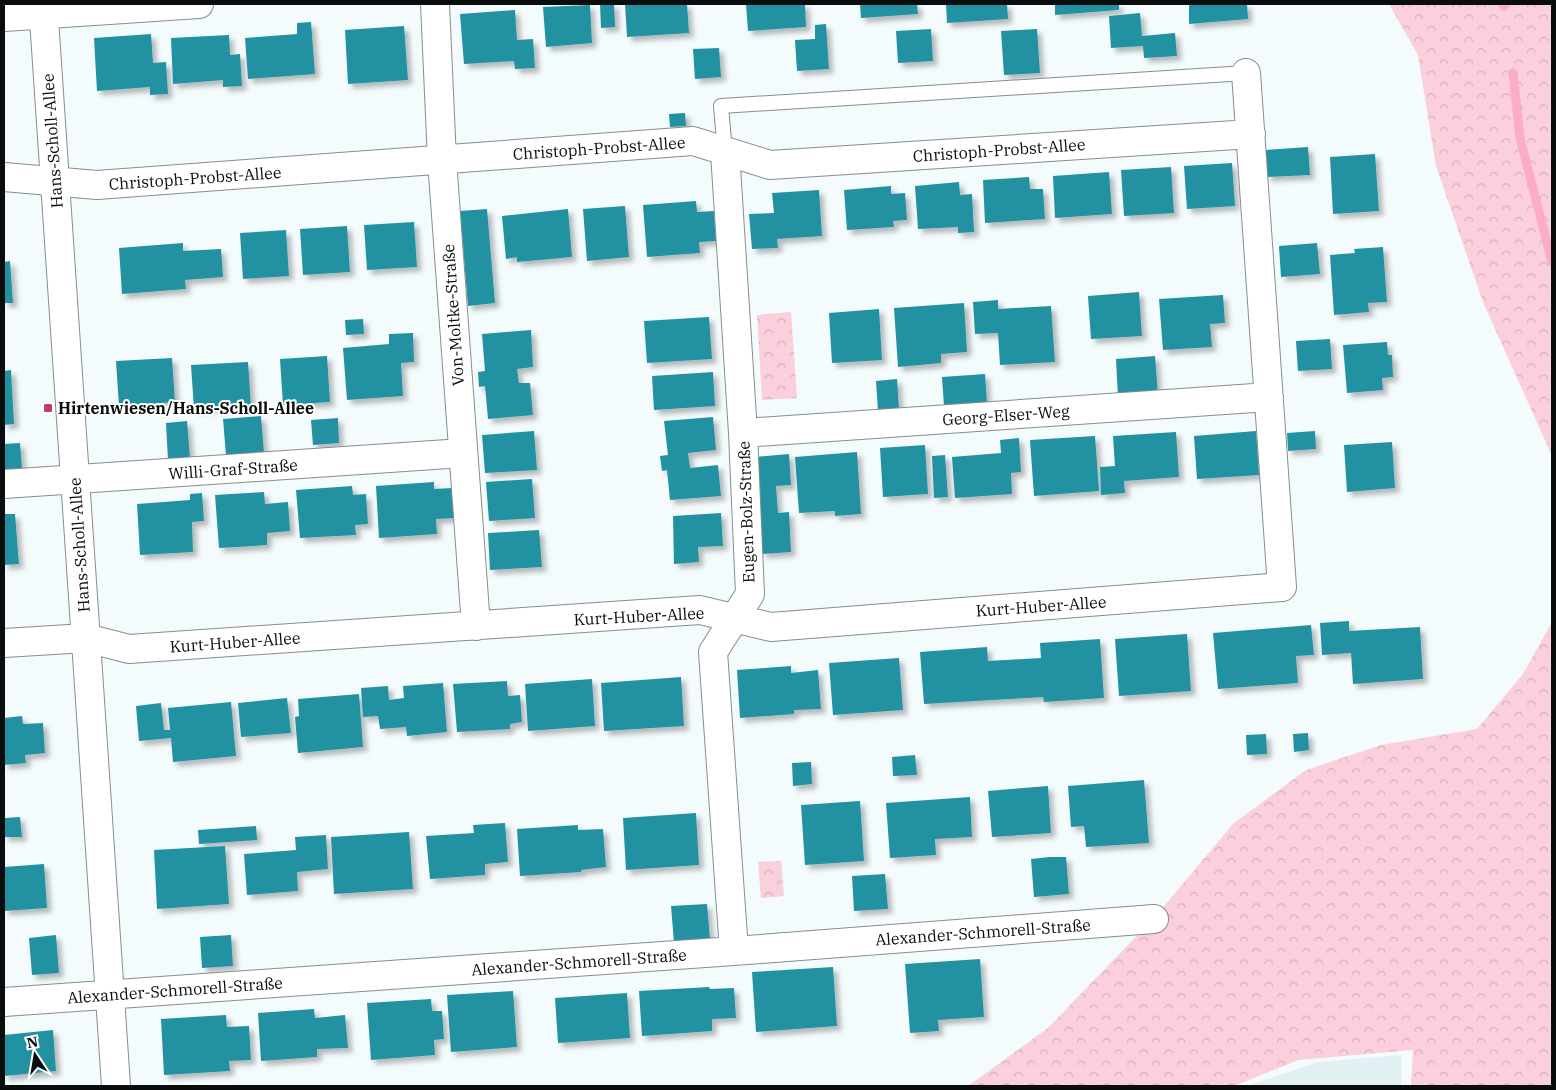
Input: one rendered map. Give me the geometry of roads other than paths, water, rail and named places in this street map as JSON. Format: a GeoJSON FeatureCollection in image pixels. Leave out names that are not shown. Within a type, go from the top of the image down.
{"type":"FeatureCollection","features":[{"type":"Feature","properties":{"kind":"street"},"geometry":{"type":"LineString","coordinates":[[4,17],[43,9],[199,4]]}},
{"type":"Feature","properties":{"kind":"street","name":"Von-Moltke-Straße"},"geometry":{"type":"LineString","coordinates":[[435,4],[442,160],[476,626]]}},
{"type":"Feature","properties":{"kind":"street","name":"Hans-Scholl-Allee"},"geometry":{"type":"LineString","coordinates":[[43,9],[116,1086]]}},
{"type":"Feature","properties":{"kind":"street"},"geometry":{"type":"LineString","coordinates":[[1246,73],[1270,397]]}},
{"type":"Feature","properties":{"kind":"street","name":"Christoph-Probst-Allee"},"geometry":{"type":"LineString","coordinates":[[4,177],[97,185],[693,141],[770,165],[1251,134]]}},
{"type":"Feature","properties":{"kind":"street","name":"Eugen-Bolz-Straße"},"geometry":{"type":"LineString","coordinates":[[725,152],[743,432],[750,594],[713,652],[734,951]]}},
{"type":"Feature","properties":{"kind":"street","name":"Georg-Elser-Weg"},"geometry":{"type":"LineString","coordinates":[[743,432],[1270,397]]}},
{"type":"Feature","properties":{"kind":"street","name":"Kurt-Huber-Allee"},"geometry":{"type":"LineString","coordinates":[[4,643],[86,638],[129,649],[700,610],[771,626],[1282,587],[1270,397]]}},
{"type":"Feature","properties":{"kind":"street","name":"Willi-Graf-Straße"},"geometry":{"type":"LineString","coordinates":[[4,484],[463,453]]}},
{"type":"Feature","properties":{"kind":"street","name":"Alexander-Schmorell-Straße"},"geometry":{"type":"LineString","coordinates":[[4,1002],[734,951],[1154,919]]}},
{"type":"Feature","properties":{"kind":"lane"},"geometry":{"type":"LineString","coordinates":[[725,152],[721,106],[1246,73]]}},
{"type":"Feature","properties":{"kind":"waterway"},"geometry":{"type":"LineString","coordinates":[[1513,73],[1520,138],[1552,262]]}},
{"type":"Feature","properties":{"kind":"place","name":"Hirtenwiesen/Hans-Scholl-Allee"},"geometry":{"type":"Point","coordinates":[48,408]}}]}
